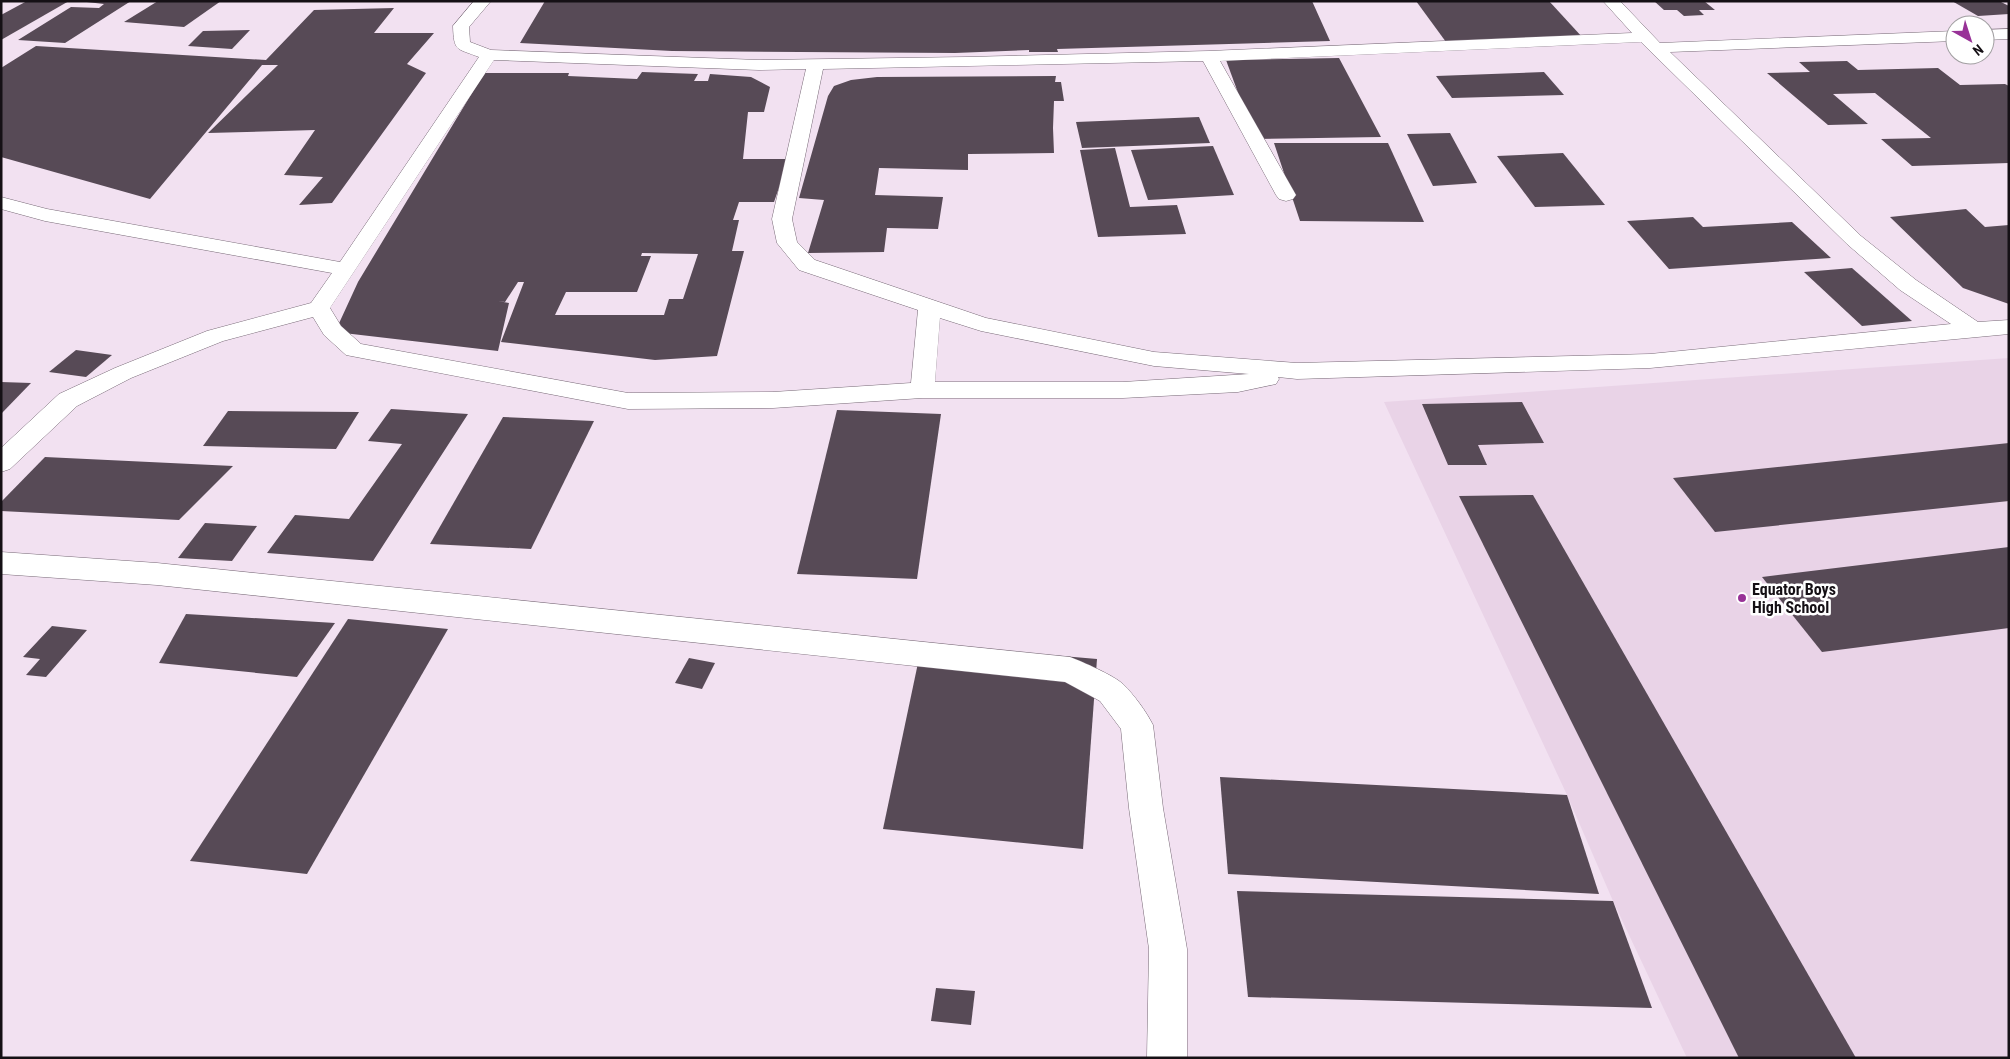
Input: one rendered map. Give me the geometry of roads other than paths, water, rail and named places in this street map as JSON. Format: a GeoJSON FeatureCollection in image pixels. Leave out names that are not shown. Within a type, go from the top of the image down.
{"type":"FeatureCollection","features":[{"type":"Feature","properties":{"kind":"street"},"geometry":{"type":"LineString","coordinates":[[483,1],[461,26],[462,45],[489,55],[759,65],[1209,56],[1651,42],[1945,36]]}},
{"type":"Feature","properties":{"kind":"street"},"geometry":{"type":"LineString","coordinates":[[1611,1],[1854,240],[1908,285],[1973,329]]}},
{"type":"Feature","properties":{"kind":"street"},"geometry":{"type":"LineString","coordinates":[[1995,34],[2009,34]]}},
{"type":"Feature","properties":{"kind":"street"},"geometry":{"type":"LineString","coordinates":[[1,462],[68,400],[123,373],[214,336],[319,308],[489,55]]}},
{"type":"Feature","properties":{"kind":"street"},"geometry":{"type":"LineString","coordinates":[[1209,56],[1286,195]]}},
{"type":"Feature","properties":{"kind":"street"},"geometry":{"type":"LineString","coordinates":[[816,64],[782,218],[787,243],[808,265],[981,324],[1154,358],[1297,371],[1650,361],[2009,327]]}},
{"type":"Feature","properties":{"kind":"street"},"geometry":{"type":"LineString","coordinates":[[1,204],[44,215],[345,269]]}},
{"type":"Feature","properties":{"kind":"street"},"geometry":{"type":"LineString","coordinates":[[922,390],[930,307]]}},
{"type":"Feature","properties":{"kind":"street"},"geometry":{"type":"LineString","coordinates":[[319,308],[332,330],[354,350],[628,401],[773,400],[922,390],[1123,390],[1238,384],[1319,370]]}},
{"type":"Feature","properties":{"kind":"street"},"geometry":{"type":"LineString","coordinates":[[1,563],[167,575],[1070,670],[1111,692],[1136,725],[1146,808],[1168,950],[1167,1058]]}},
{"type":"Feature","properties":{"kind":"place","name":"Equator Boys High School"},"geometry":{"type":"Point","coordinates":[1742,598]}}]}
